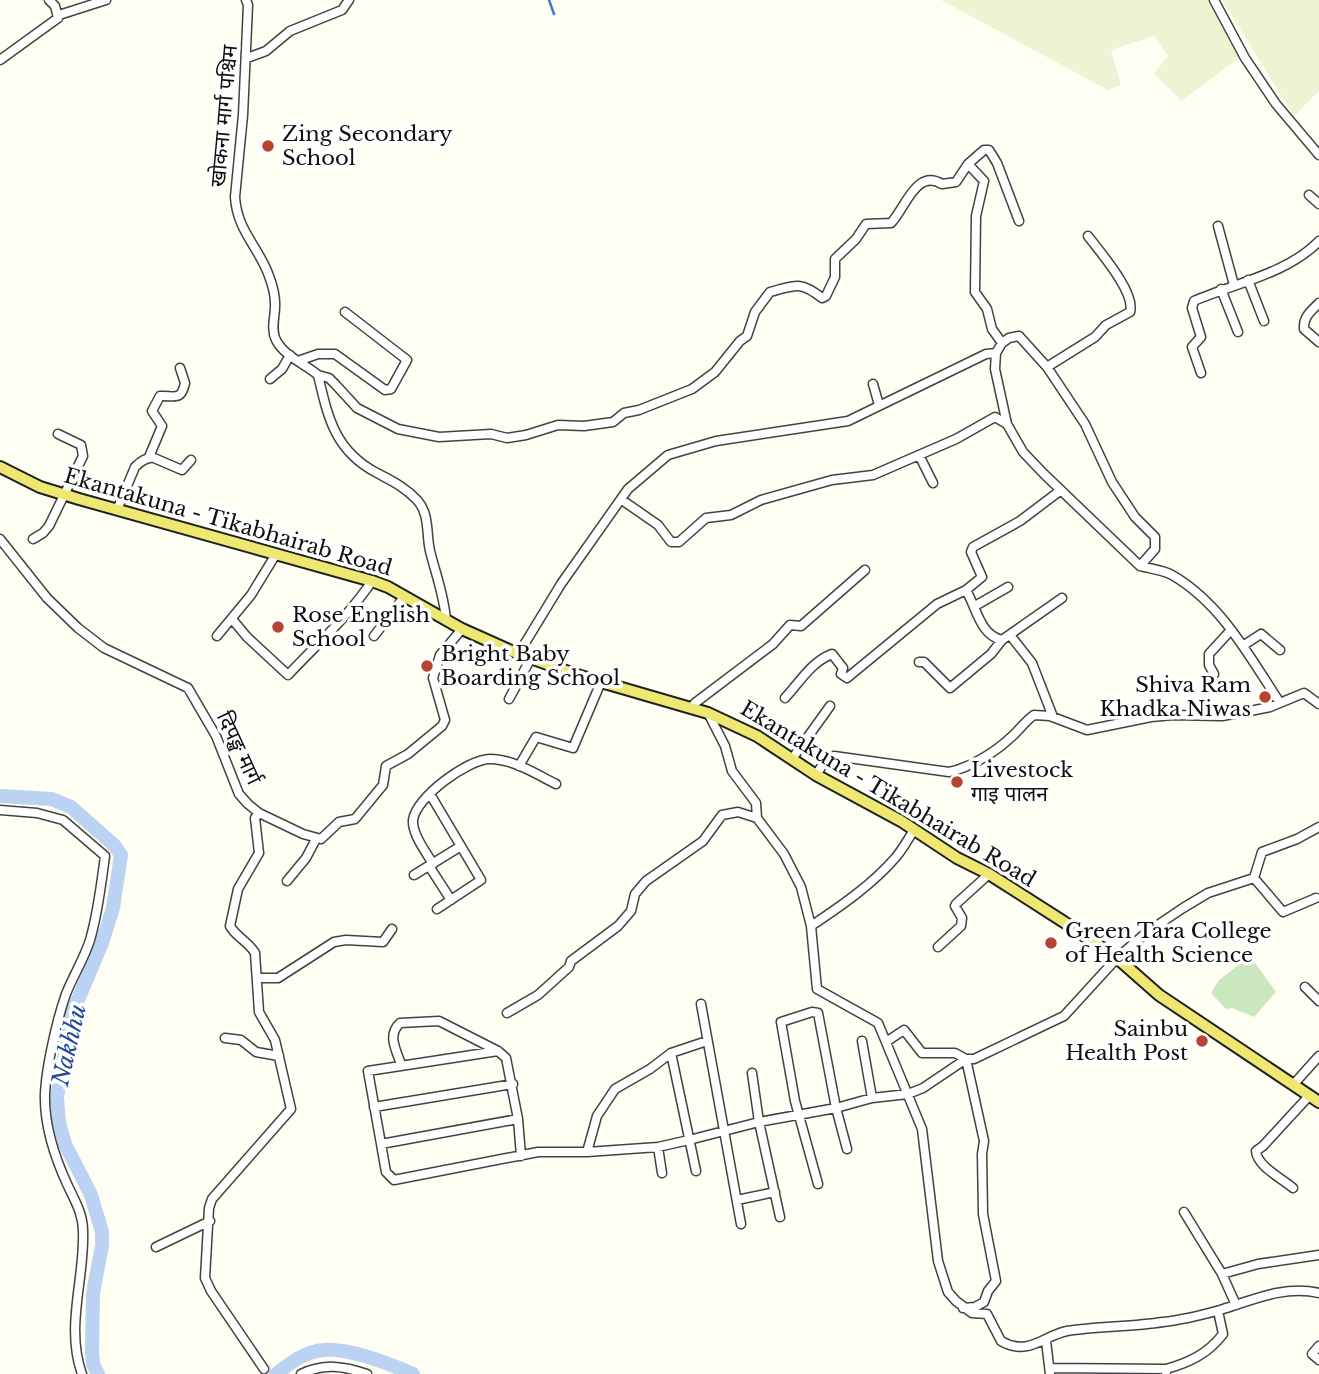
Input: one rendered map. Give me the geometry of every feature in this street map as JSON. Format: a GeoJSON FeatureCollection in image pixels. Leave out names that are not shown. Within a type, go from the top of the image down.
{"type":"FeatureCollection","features":[{"type":"Feature","properties":{"kind":"main road","name":"Ekantakuna - Tikabhairab Road"},"geometry":{"type":"LineString","coordinates":[[0,467],[64,494],[372,581],[462,629],[531,658],[601,682],[708,713],[757,736],[816,775],[989,874],[1117,958],[1159,995],[1314,1099]]}},
{"type":"Feature","properties":{"kind":"street"},"geometry":{"type":"LineString","coordinates":[[49,0],[55,6],[58,18]]}},
{"type":"Feature","properties":{"kind":"street"},"geometry":{"type":"LineString","coordinates":[[0,60],[59,15],[106,0]]}},
{"type":"Feature","properties":{"kind":"street","name":"खोकना मार्ग पश्चिम"},"geometry":{"type":"LineString","coordinates":[[246,0],[247,58],[234,197],[238,221],[269,275],[276,304],[273,322],[275,338],[284,351],[318,375],[329,378],[357,408],[390,426],[414,433],[439,437],[491,433],[507,438],[558,425],[584,426],[613,422],[624,413],[692,390],[707,380],[740,341],[747,337],[755,312],[770,292],[804,286],[811,288],[822,298],[826,296],[835,277],[835,259],[856,239],[866,224],[891,223],[913,190],[926,181],[935,180],[942,184],[956,182],[968,164]]}},
{"type":"Feature","properties":{"kind":"street"},"geometry":{"type":"LineString","coordinates":[[247,58],[266,51],[290,31],[342,10],[349,0]]}},
{"type":"Feature","properties":{"kind":"street"},"geometry":{"type":"LineString","coordinates":[[1214,0],[1245,58],[1276,104],[1319,155]]}},
{"type":"Feature","properties":{"kind":"street"},"geometry":{"type":"LineString","coordinates":[[1002,343],[992,329],[987,309],[975,292],[976,216],[984,181],[968,164],[984,150],[989,150],[997,163],[1019,222]]}},
{"type":"Feature","properties":{"kind":"street"},"geometry":{"type":"LineString","coordinates":[[1309,195],[1319,204]]}},
{"type":"Feature","properties":{"kind":"street"},"geometry":{"type":"LineString","coordinates":[[1217,226],[1234,285]]}},
{"type":"Feature","properties":{"kind":"street"},"geometry":{"type":"LineString","coordinates":[[1047,367],[1095,337],[1106,325],[1130,312],[1132,306],[1114,271],[1088,236]]}},
{"type":"Feature","properties":{"kind":"street"},"geometry":{"type":"LineString","coordinates":[[1201,373],[1192,347],[1201,337],[1192,304],[1194,301],[1297,259],[1319,241]]}},
{"type":"Feature","properties":{"kind":"street"},"geometry":{"type":"LineString","coordinates":[[1248,280],[1264,321]]}},
{"type":"Feature","properties":{"kind":"street"},"geometry":{"type":"LineString","coordinates":[[1221,289],[1238,332]]}},
{"type":"Feature","properties":{"kind":"street"},"geometry":{"type":"LineString","coordinates":[[1319,303],[1303,322],[1304,329],[1319,342]]}},
{"type":"Feature","properties":{"kind":"street"},"geometry":{"type":"LineString","coordinates":[[270,379],[294,358],[335,354],[385,390],[391,389],[407,360],[345,312]]}},
{"type":"Feature","properties":{"kind":"street"},"geometry":{"type":"LineString","coordinates":[[1140,566],[1155,549],[1155,537],[1135,517],[1112,482],[1085,424],[1047,367],[1019,336],[1009,338],[996,353],[995,369],[1007,424],[1032,463],[1140,566],[1170,574],[1194,589],[1244,645],[1280,703]]}},
{"type":"Feature","properties":{"kind":"street"},"geometry":{"type":"LineString","coordinates":[[519,653],[561,584],[628,489],[668,455],[716,442],[848,421],[986,354],[996,353]]}},
{"type":"Feature","properties":{"kind":"street"},"geometry":{"type":"LineString","coordinates":[[117,510],[135,467],[149,457],[162,426],[152,411],[160,396],[173,398],[180,395],[185,383],[180,368]]}},
{"type":"Feature","properties":{"kind":"street"},"geometry":{"type":"LineString","coordinates":[[318,375],[328,420],[345,449],[358,462],[399,484],[419,502],[426,517],[429,548],[444,599],[446,620]]}},
{"type":"Feature","properties":{"kind":"street"},"geometry":{"type":"LineString","coordinates":[[873,384],[878,405]]}},
{"type":"Feature","properties":{"kind":"street"},"geometry":{"type":"LineString","coordinates":[[622,500],[658,525],[671,542],[679,542],[706,518],[731,515],[761,500],[832,480],[873,475],[956,439],[995,417],[1007,424]]}},
{"type":"Feature","properties":{"kind":"street"},"geometry":{"type":"LineString","coordinates":[[33,538],[49,526],[83,456],[83,450],[77,443],[58,434]]}},
{"type":"Feature","properties":{"kind":"street"},"geometry":{"type":"LineString","coordinates":[[919,455],[933,483]]}},
{"type":"Feature","properties":{"kind":"street"},"geometry":{"type":"LineString","coordinates":[[149,457],[181,470],[191,460]]}},
{"type":"Feature","properties":{"kind":"street"},"geometry":{"type":"LineString","coordinates":[[785,698],[815,662],[832,654],[843,668],[841,674],[847,678],[937,604],[966,590],[982,577],[971,552],[973,547],[1020,521],[1061,489]]}},
{"type":"Feature","properties":{"kind":"street","name":"दिपङ्ख मार्ग"},"geometry":{"type":"LineString","coordinates":[[0,540],[47,598],[78,628],[104,648],[188,688],[216,736],[239,794],[260,813],[255,818],[259,853],[239,889],[230,926],[255,953],[259,1012],[275,1041],[291,1109],[219,1190],[209,1208],[207,1284],[264,1368]]}},
{"type":"Feature","properties":{"kind":"street"},"geometry":{"type":"LineString","coordinates":[[216,636],[263,578],[276,554]]}},
{"type":"Feature","properties":{"kind":"street"},"geometry":{"type":"LineString","coordinates":[[691,708],[773,644],[790,625],[801,626],[865,570]]}},
{"type":"Feature","properties":{"kind":"street"},"geometry":{"type":"LineString","coordinates":[[232,618],[247,637],[288,676],[313,648],[340,624],[372,581]]}},
{"type":"Feature","properties":{"kind":"street"},"geometry":{"type":"LineString","coordinates":[[975,606],[1008,587]]}},
{"type":"Feature","properties":{"kind":"street"},"geometry":{"type":"LineString","coordinates":[[966,590],[988,634],[1006,638],[1032,663],[1053,717]]}},
{"type":"Feature","properties":{"kind":"street"},"geometry":{"type":"LineString","coordinates":[[374,636],[404,597]]}},
{"type":"Feature","properties":{"kind":"street"},"geometry":{"type":"LineString","coordinates":[[919,662],[925,662],[950,688],[1006,638],[1062,598]]}},
{"type":"Feature","properties":{"kind":"street"},"geometry":{"type":"LineString","coordinates":[[260,813],[316,839],[321,839],[339,822],[355,819],[383,785],[386,766],[408,754],[442,726],[445,720],[433,678],[440,656],[462,629]]}},
{"type":"Feature","properties":{"kind":"street"},"geometry":{"type":"LineString","coordinates":[[1214,674],[1209,665],[1209,654],[1231,630]]}},
{"type":"Feature","properties":{"kind":"street"},"geometry":{"type":"LineString","coordinates":[[1244,645],[1261,634],[1280,650]]}},
{"type":"Feature","properties":{"kind":"street"},"geometry":{"type":"LineString","coordinates":[[509,699],[531,658]]}},
{"type":"Feature","properties":{"kind":"street"},"geometry":{"type":"LineString","coordinates":[[519,766],[536,737],[573,748],[601,682]]}},
{"type":"Feature","properties":{"kind":"street"},"geometry":{"type":"LineString","coordinates":[[816,775],[823,764],[834,756],[957,771],[1010,739],[1034,715],[1053,717],[1087,730],[1151,717],[1223,716],[1280,703],[1304,693],[1319,704]]}},
{"type":"Feature","properties":{"kind":"street"},"geometry":{"type":"LineString","coordinates":[[792,759],[830,706]]}},
{"type":"Feature","properties":{"kind":"street"},"geometry":{"type":"LineString","coordinates":[[708,713],[725,746],[732,771],[756,803],[757,818],[784,854],[801,887],[811,926],[817,989],[878,1023],[887,1042],[922,1129],[938,1261],[948,1292],[963,1308],[972,1313],[987,1314],[999,1338],[1006,1344],[1022,1346],[1046,1341],[1065,1332],[1164,1322],[1218,1311],[1280,1292],[1319,1293]]}},
{"type":"Feature","properties":{"kind":"street"},"geometry":{"type":"LineString","coordinates":[[451,900],[414,828],[413,818],[420,803],[467,764],[490,759],[519,766],[556,784]]}},
{"type":"Feature","properties":{"kind":"street"},"geometry":{"type":"LineString","coordinates":[[430,794],[481,880],[437,909]]}},
{"type":"Feature","properties":{"kind":"street"},"geometry":{"type":"LineString","coordinates":[[0,810],[37,813],[64,820],[105,856],[96,919],[59,1016],[45,1091],[51,1145],[83,1222],[84,1244],[76,1307],[78,1361],[82,1374]]}},
{"type":"Feature","properties":{"kind":"street"},"geometry":{"type":"LineString","coordinates":[[506,1013],[538,995],[569,967],[571,961],[618,926],[631,911],[635,894],[646,881],[703,841],[722,815],[738,812],[757,818]]}},
{"type":"Feature","properties":{"kind":"street"},"geometry":{"type":"LineString","coordinates":[[887,1042],[904,1030],[922,1053],[955,1053],[966,1059],[974,1059],[1064,1016],[1117,958],[1146,933],[1208,893],[1254,878],[1262,852],[1297,839],[1319,827]]}},
{"type":"Feature","properties":{"kind":"street"},"geometry":{"type":"LineString","coordinates":[[811,926],[841,906],[896,857],[914,830]]}},
{"type":"Feature","properties":{"kind":"street"},"geometry":{"type":"LineString","coordinates":[[286,881],[306,858],[316,839]]}},
{"type":"Feature","properties":{"kind":"street"},"geometry":{"type":"LineString","coordinates":[[414,874],[461,846]]}},
{"type":"Feature","properties":{"kind":"street"},"geometry":{"type":"LineString","coordinates":[[938,947],[961,926],[962,918],[956,904],[989,874]]}},
{"type":"Feature","properties":{"kind":"street"},"geometry":{"type":"LineString","coordinates":[[1254,878],[1283,912],[1316,898]]}},
{"type":"Feature","properties":{"kind":"street"},"geometry":{"type":"LineString","coordinates":[[257,978],[278,978],[334,942],[383,942],[392,929]]}},
{"type":"Feature","properties":{"kind":"street"},"geometry":{"type":"LineString","coordinates":[[1306,987],[1319,1001]]}},
{"type":"Feature","properties":{"kind":"street"},"geometry":{"type":"LineString","coordinates":[[701,1004],[741,1224]]}},
{"type":"Feature","properties":{"kind":"street"},"geometry":{"type":"LineString","coordinates":[[818,1184],[799,1114],[781,1022],[812,1012],[818,1013],[846,1149]]}},
{"type":"Feature","properties":{"kind":"street"},"geometry":{"type":"LineString","coordinates":[[401,1065],[392,1036],[400,1023],[439,1021],[498,1051],[508,1063],[513,1084],[520,1156]]}},
{"type":"Feature","properties":{"kind":"street"},"geometry":{"type":"LineString","coordinates":[[225,1038],[242,1040],[256,1052],[279,1056]]}},
{"type":"Feature","properties":{"kind":"street"},"geometry":{"type":"LineString","coordinates":[[587,1152],[597,1116],[615,1089],[650,1069],[671,1053],[707,1041]]}},
{"type":"Feature","properties":{"kind":"street"},"geometry":{"type":"LineString","coordinates":[[862,1041],[872,1098]]}},
{"type":"Feature","properties":{"kind":"street"},"geometry":{"type":"LineString","coordinates":[[498,1051],[368,1071],[386,1172],[394,1180],[538,1152],[658,1147],[872,1098],[908,1094],[923,1088],[966,1059]]}},
{"type":"Feature","properties":{"kind":"street"},"geometry":{"type":"LineString","coordinates":[[671,1053],[696,1171]]}},
{"type":"Feature","properties":{"kind":"street"},"geometry":{"type":"LineString","coordinates":[[1293,1085],[1319,1056]]}},
{"type":"Feature","properties":{"kind":"street"},"geometry":{"type":"LineString","coordinates":[[963,1308],[975,1307],[984,1302],[988,1290],[996,1280],[983,1214],[984,1142],[966,1059]]}},
{"type":"Feature","properties":{"kind":"street"},"geometry":{"type":"LineString","coordinates":[[752,1073],[780,1217]]}},
{"type":"Feature","properties":{"kind":"street"},"geometry":{"type":"LineString","coordinates":[[374,1107],[513,1084]]}},
{"type":"Feature","properties":{"kind":"street"},"geometry":{"type":"LineString","coordinates":[[1293,1188],[1261,1163],[1256,1157],[1256,1150],[1314,1099]]}},
{"type":"Feature","properties":{"kind":"street"},"geometry":{"type":"LineString","coordinates":[[381,1144],[518,1119]]}},
{"type":"Feature","properties":{"kind":"street"},"geometry":{"type":"LineString","coordinates":[[658,1147],[662,1172]]}},
{"type":"Feature","properties":{"kind":"street"},"geometry":{"type":"LineString","coordinates":[[737,1200],[775,1192]]}},
{"type":"Feature","properties":{"kind":"street"},"geometry":{"type":"LineString","coordinates":[[1184,1212],[1222,1274],[1236,1305]]}},
{"type":"Feature","properties":{"kind":"street"},"geometry":{"type":"LineString","coordinates":[[156,1247],[210,1221]]}},
{"type":"Feature","properties":{"kind":"street"},"geometry":{"type":"LineString","coordinates":[[1222,1274],[1258,1264],[1319,1255]]}},
{"type":"Feature","properties":{"kind":"street"},"geometry":{"type":"LineString","coordinates":[[1046,1341],[1050,1371],[1166,1372],[1198,1357],[1223,1334],[1218,1311]]}},
{"type":"Feature","properties":{"kind":"street"},"geometry":{"type":"LineString","coordinates":[[1319,1346],[1312,1354],[1319,1360]]}},
{"type":"Feature","properties":{"kind":"street"},"geometry":{"type":"LineString","coordinates":[[301,1374],[330,1366],[367,1374]]}},
{"type":"Feature","properties":{"kind":"green space"},"geometry":{"type":"Polygon","coordinates":[[[941,0],[1208,0],[1241,56],[1182,101],[1154,74],[1168,56],[1154,36],[1111,50],[1121,85],[1108,90],[941,0]]]}},
{"type":"Feature","properties":{"kind":"green space"},"geometry":{"type":"Polygon","coordinates":[[[1222,0],[1319,0],[1319,91],[1294,116],[1222,0]]]}},
{"type":"Feature","properties":{"kind":"green space"},"geometry":{"type":"Polygon","coordinates":[[[1250,956],[1276,992],[1254,1017],[1232,1008],[1226,1009],[1211,993],[1219,980],[1250,956]]]}},
{"type":"Feature","properties":{"kind":"waterway"},"geometry":{"type":"LineString","coordinates":[[549,0],[554,14]]}},
{"type":"Feature","properties":{"kind":"waterway","name":"Nakhhu"},"geometry":{"type":"LineString","coordinates":[[0,796],[52,799],[71,807],[114,845],[121,855],[113,908],[102,943],[72,1014],[57,1097],[59,1122],[65,1144],[91,1195],[102,1232],[93,1293],[92,1351],[93,1364],[98,1374]]}},
{"type":"Feature","properties":{"kind":"waterway","name":"Nakhhu"},"geometry":{"type":"LineString","coordinates":[[276,1374],[305,1355],[324,1350],[358,1354],[413,1374]]}},
{"type":"Feature","properties":{"kind":"place","name":"Zing Secondary School"},"geometry":{"type":"Point","coordinates":[268,146]}},
{"type":"Feature","properties":{"kind":"place","name":"Rose English School"},"geometry":{"type":"Point","coordinates":[278,627]}},
{"type":"Feature","properties":{"kind":"place","name":"Bright Baby Boarding School"},"geometry":{"type":"Point","coordinates":[427,666]}},
{"type":"Feature","properties":{"kind":"place","name":"Shiva Ram Khadka Niwas"},"geometry":{"type":"Point","coordinates":[1265,697]}},
{"type":"Feature","properties":{"kind":"place","name":"Livestock गाइ पालन"},"geometry":{"type":"Point","coordinates":[957,782]}},
{"type":"Feature","properties":{"kind":"place","name":"Green Tara College of Health Science"},"geometry":{"type":"Point","coordinates":[1051,943]}},
{"type":"Feature","properties":{"kind":"place","name":"Sainbu Health Post"},"geometry":{"type":"Point","coordinates":[1202,1041]}}]}
